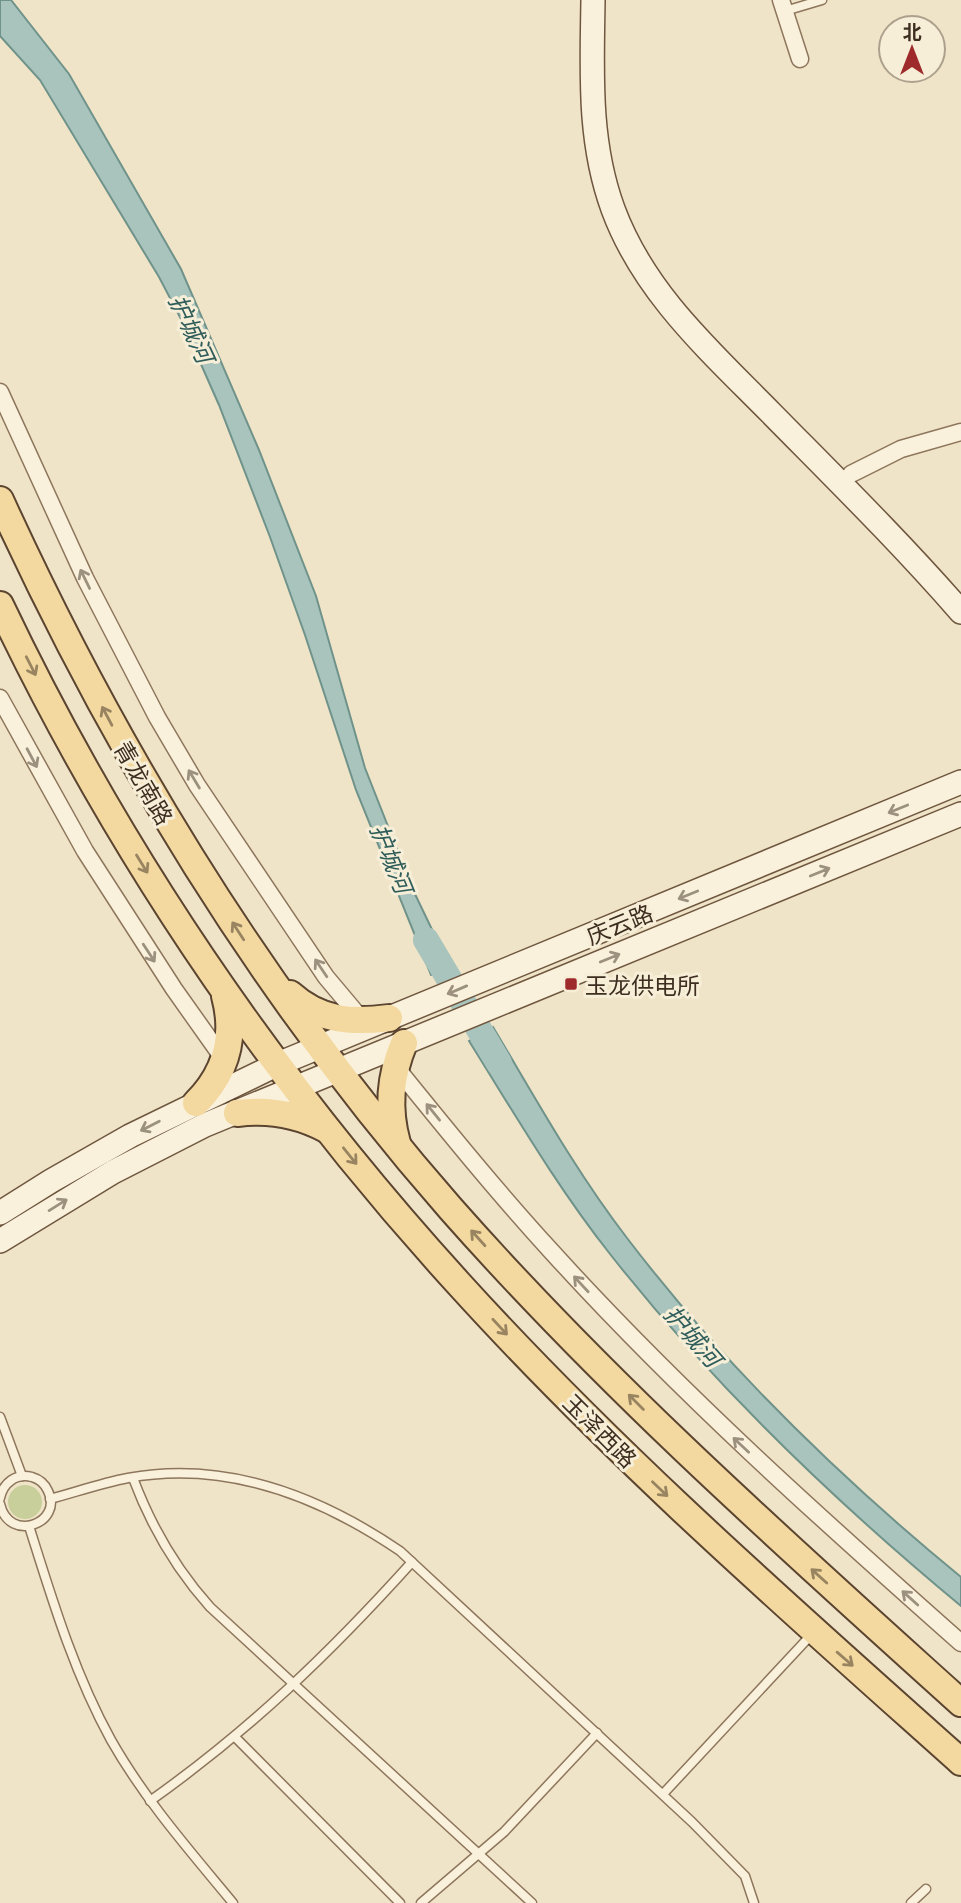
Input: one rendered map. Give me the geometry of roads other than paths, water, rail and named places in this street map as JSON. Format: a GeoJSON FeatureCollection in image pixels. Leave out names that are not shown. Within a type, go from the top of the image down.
{"type":"FeatureCollection","features":[{"type":"Feature","properties":{"kind":"main road","name":"青龙南路"},"geometry":{"type":"LineString","coordinates":[[0,500],[46,597],[119,738],[201,875],[270,978],[320,1046]]}},
{"type":"Feature","properties":{"kind":"main road","name":"青龙南路"},"geometry":{"type":"LineString","coordinates":[[0,605],[80,760],[164,899],[278,1064]]}},
{"type":"Feature","properties":{"kind":"main road"},"geometry":{"type":"LineString","coordinates":[[196,1103],[213,1084],[225,1061],[230,1036],[224,995],[211,970]]}},
{"type":"Feature","properties":{"kind":"main road"},"geometry":{"type":"LineString","coordinates":[[270,978],[315,1012],[338,1020],[389,1018]]}},
{"type":"Feature","properties":{"kind":"main road","name":"玉泽西路"},"geometry":{"type":"LineString","coordinates":[[320,1046],[397,1144],[494,1256],[620,1387],[761,1523],[961,1703]]}},
{"type":"Feature","properties":{"kind":"main road"},"geometry":{"type":"LineString","coordinates":[[397,1144],[390,1098],[400,1055]]}},
{"type":"Feature","properties":{"kind":"main road","name":"玉泽西路"},"geometry":{"type":"LineString","coordinates":[[278,1064],[329,1131],[416,1236],[524,1353],[654,1483],[814,1632],[961,1762]]}},
{"type":"Feature","properties":{"kind":"main road"},"geometry":{"type":"LineString","coordinates":[[236,1113],[263,1111],[290,1115],[329,1131]]}},
{"type":"Feature","properties":{"kind":"street"},"geometry":{"type":"LineString","coordinates":[[593,0],[592,94],[598,152],[613,209],[643,271],[682,323],[841,484],[961,612]]}},
{"type":"Feature","properties":{"kind":"street"},"geometry":{"type":"LineString","coordinates":[[607,0],[606,94],[610,139],[626,204],[645,246],[667,281],[693,313],[961,590]]}},
{"type":"Feature","properties":{"kind":"street"},"geometry":{"type":"LineString","coordinates":[[783,6],[800,59]]}},
{"type":"Feature","properties":{"kind":"street"},"geometry":{"type":"LineString","coordinates":[[0,392],[67,541],[157,717],[197,785],[326,977],[363,1021]]}},
{"type":"Feature","properties":{"kind":"street"},"geometry":{"type":"LineString","coordinates":[[851,474],[901,449],[961,432]]}},
{"type":"Feature","properties":{"kind":"street"},"geometry":{"type":"LineString","coordinates":[[0,698],[93,863],[174,989],[225,1061]]}},
{"type":"Feature","properties":{"kind":"street","name":"庆云路"},"geometry":{"type":"LineString","coordinates":[[0,1213],[91,1158],[278,1064],[961,782]]}},
{"type":"Feature","properties":{"kind":"street","name":"庆云路"},"geometry":{"type":"LineString","coordinates":[[0,1241],[134,1160],[236,1113],[338,1070],[400,1055],[439,1029],[961,814]]}},
{"type":"Feature","properties":{"kind":"street"},"geometry":{"type":"LineString","coordinates":[[400,1055],[494,1188],[613,1318],[764,1466],[961,1643]]}},
{"type":"Feature","properties":{"kind":"lane"},"geometry":{"type":"LineString","coordinates":[[783,6],[822,0]]}},
{"type":"Feature","properties":{"kind":"lane"},"geometry":{"type":"LineString","coordinates":[[0,1417],[22,1476]]}},
{"type":"Feature","properties":{"kind":"lane"},"geometry":{"type":"LineString","coordinates":[[50,1499],[132,1478],[167,1474],[207,1474],[284,1489],[358,1524],[400,1551],[663,1794],[746,1875],[754,1903]]}},
{"type":"Feature","properties":{"kind":"lane"},"geometry":{"type":"LineString","coordinates":[[0,1498],[9,1482],[22,1476],[37,1478],[42,1482],[50,1499],[46,1515],[36,1524],[29,1526],[15,1524],[9,1520],[0,1504]]}},
{"type":"Feature","properties":{"kind":"lane"},"geometry":{"type":"LineString","coordinates":[[132,1478],[156,1532],[190,1585],[210,1607],[532,1903]]}},
{"type":"Feature","properties":{"kind":"lane"},"geometry":{"type":"LineString","coordinates":[[29,1526],[62,1632],[111,1740],[150,1801],[233,1903]]}},
{"type":"Feature","properties":{"kind":"lane"},"geometry":{"type":"LineString","coordinates":[[150,1801],[235,1737],[294,1685],[343,1637],[412,1562]]}},
{"type":"Feature","properties":{"kind":"lane"},"geometry":{"type":"LineString","coordinates":[[663,1794],[814,1632]]}},
{"type":"Feature","properties":{"kind":"lane"},"geometry":{"type":"LineString","coordinates":[[421,1903],[504,1832],[597,1733]]}},
{"type":"Feature","properties":{"kind":"lane"},"geometry":{"type":"LineString","coordinates":[[235,1737],[400,1903]]}},
{"type":"Feature","properties":{"kind":"lane"},"geometry":{"type":"LineString","coordinates":[[911,1903],[926,1889]]}},
{"type":"Feature","properties":{"kind":"water"},"geometry":{"type":"Polygon","coordinates":[[[0,0],[11,0],[69,74],[181,269],[259,450],[316,596],[365,768],[414,892],[450,967],[431,975],[356,790],[270,537],[219,405],[181,319],[159,277],[40,80],[0,36],[0,0]]]}},
{"type":"Feature","properties":{"kind":"water"},"geometry":{"type":"Polygon","coordinates":[[[493,1027],[591,1187],[664,1285],[784,1417],[871,1500],[961,1577],[961,1606],[867,1525],[776,1439],[690,1349],[610,1254],[554,1176],[469,1041],[493,1027]]]}},
{"type":"Feature","properties":{"kind":"waterway","name":"护城河"},"geometry":{"type":"LineString","coordinates":[[426,940],[499,1063]]}},
{"type":"Feature","properties":{"kind":"place","name":"玉龙供电所"},"geometry":{"type":"Point","coordinates":[571,984]}}]}
